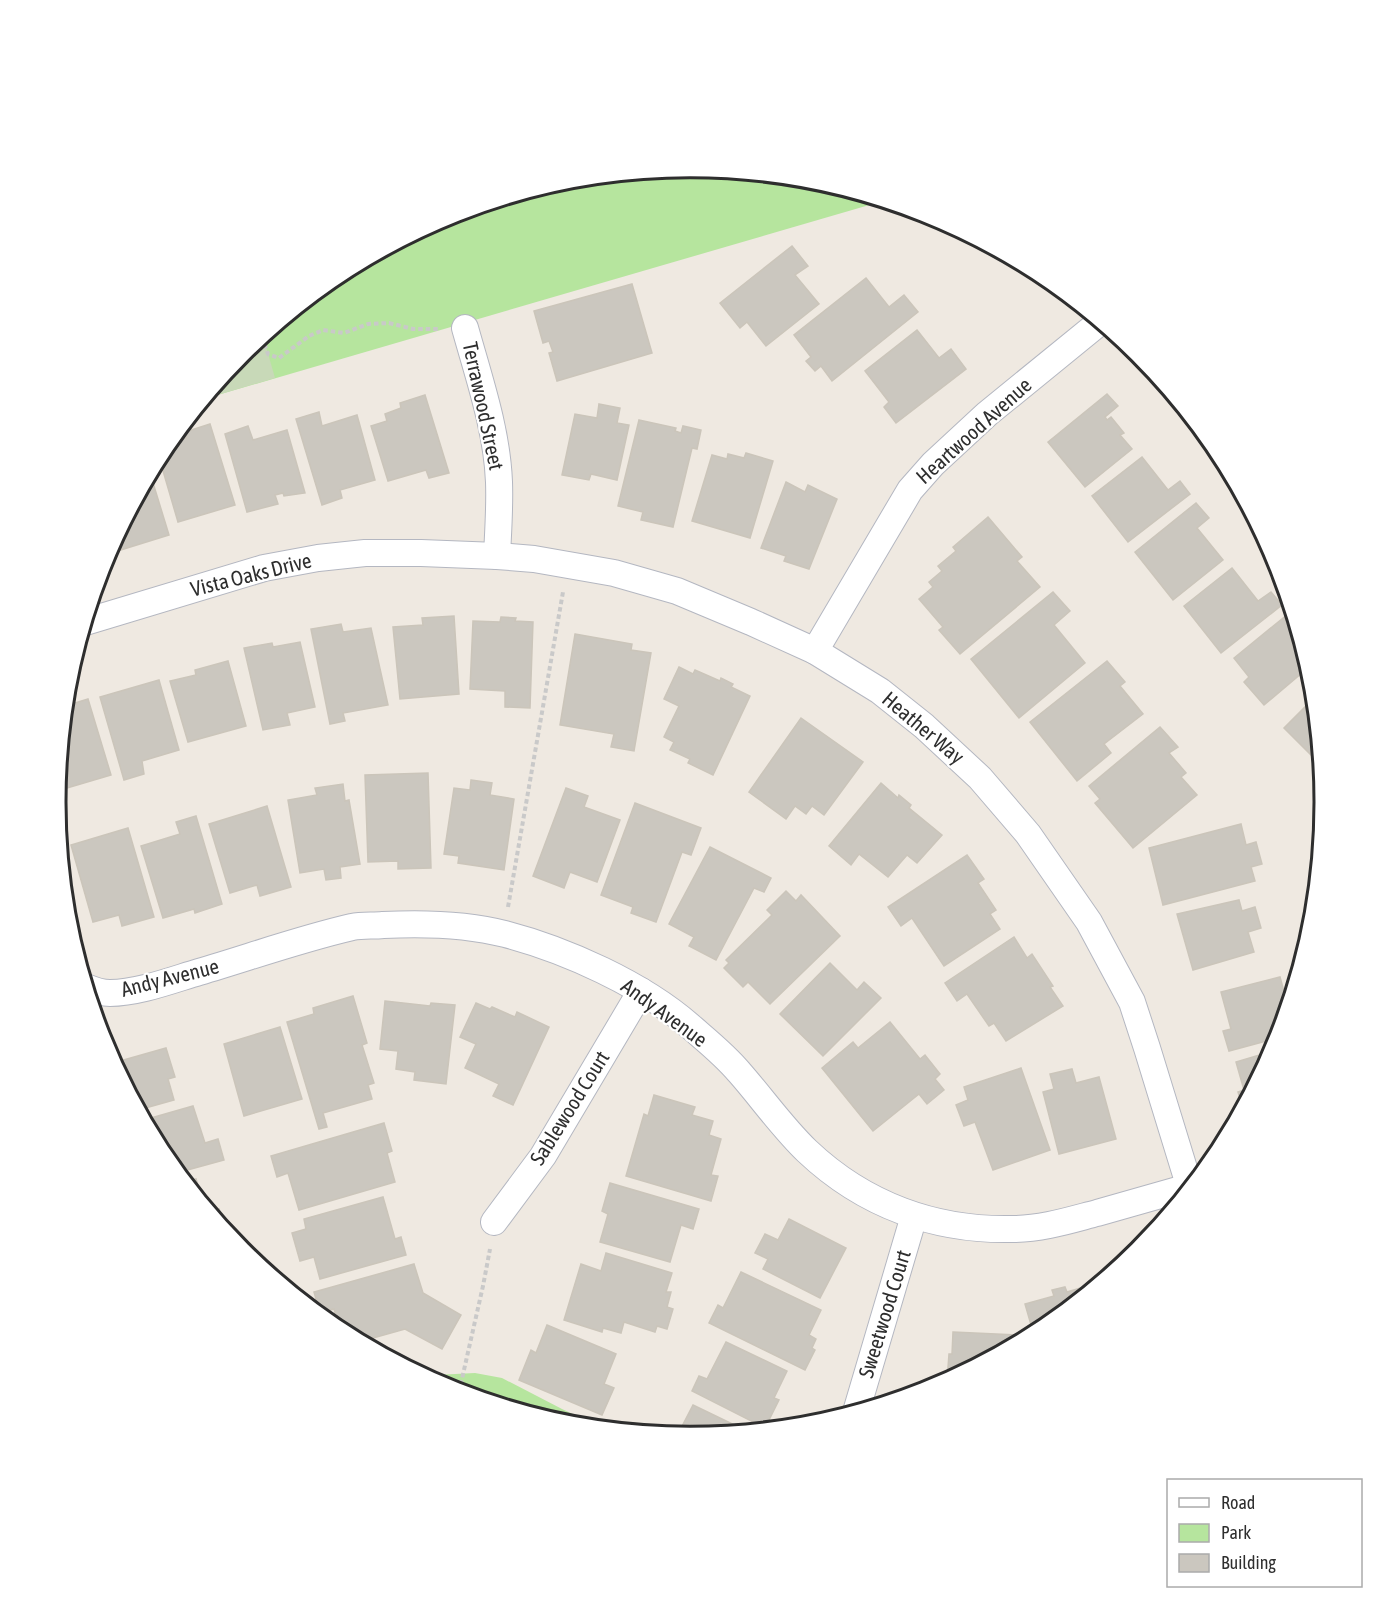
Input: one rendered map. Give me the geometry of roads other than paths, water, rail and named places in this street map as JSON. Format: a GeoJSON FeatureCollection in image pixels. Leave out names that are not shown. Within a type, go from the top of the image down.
{"type":"FeatureCollection","features":[{"type":"Feature","properties":{"kind":"street","name":"Heartwood Avenue"},"geometry":{"type":"LineString","coordinates":[[815,651],[910,490],[933,464],[987,414],[1094,327]]}},
{"type":"Feature","properties":{"kind":"street","name":"Terrawood Street"},"geometry":{"type":"LineString","coordinates":[[465,328],[487,407],[495,449],[499,482],[497,556]]}},
{"type":"Feature","properties":{"kind":"street","name":"Heather Way"},"geometry":{"type":"LineString","coordinates":[[421,554],[534,559],[614,573],[677,591],[815,651],[880,691],[924,726],[980,778],[1028,834],[1089,922],[1132,1002],[1188,1178]]}},
{"type":"Feature","properties":{"kind":"street","name":"Vista Oaks Drive"},"geometry":{"type":"LineString","coordinates":[[94,619],[264,568],[341,555],[421,554]]}},
{"type":"Feature","properties":{"kind":"street","name":"Andy Avenue"},"geometry":{"type":"LineString","coordinates":[[95,989],[108,993],[136,990],[356,926],[405,924],[458,927],[503,934],[576,958],[641,991],[687,1023],[737,1069],[767,1107],[805,1149],[828,1170],[857,1190],[914,1216],[950,1225],[1015,1229],[1040,1227],[1178,1191]]}},
{"type":"Feature","properties":{"kind":"street","name":"Sablewood Court"},"geometry":{"type":"LineString","coordinates":[[494,1222],[543,1156],[641,991]]}},
{"type":"Feature","properties":{"kind":"street","name":"Sweetwood Court"},"geometry":{"type":"LineString","coordinates":[[859,1403],[914,1216]]}}]}
